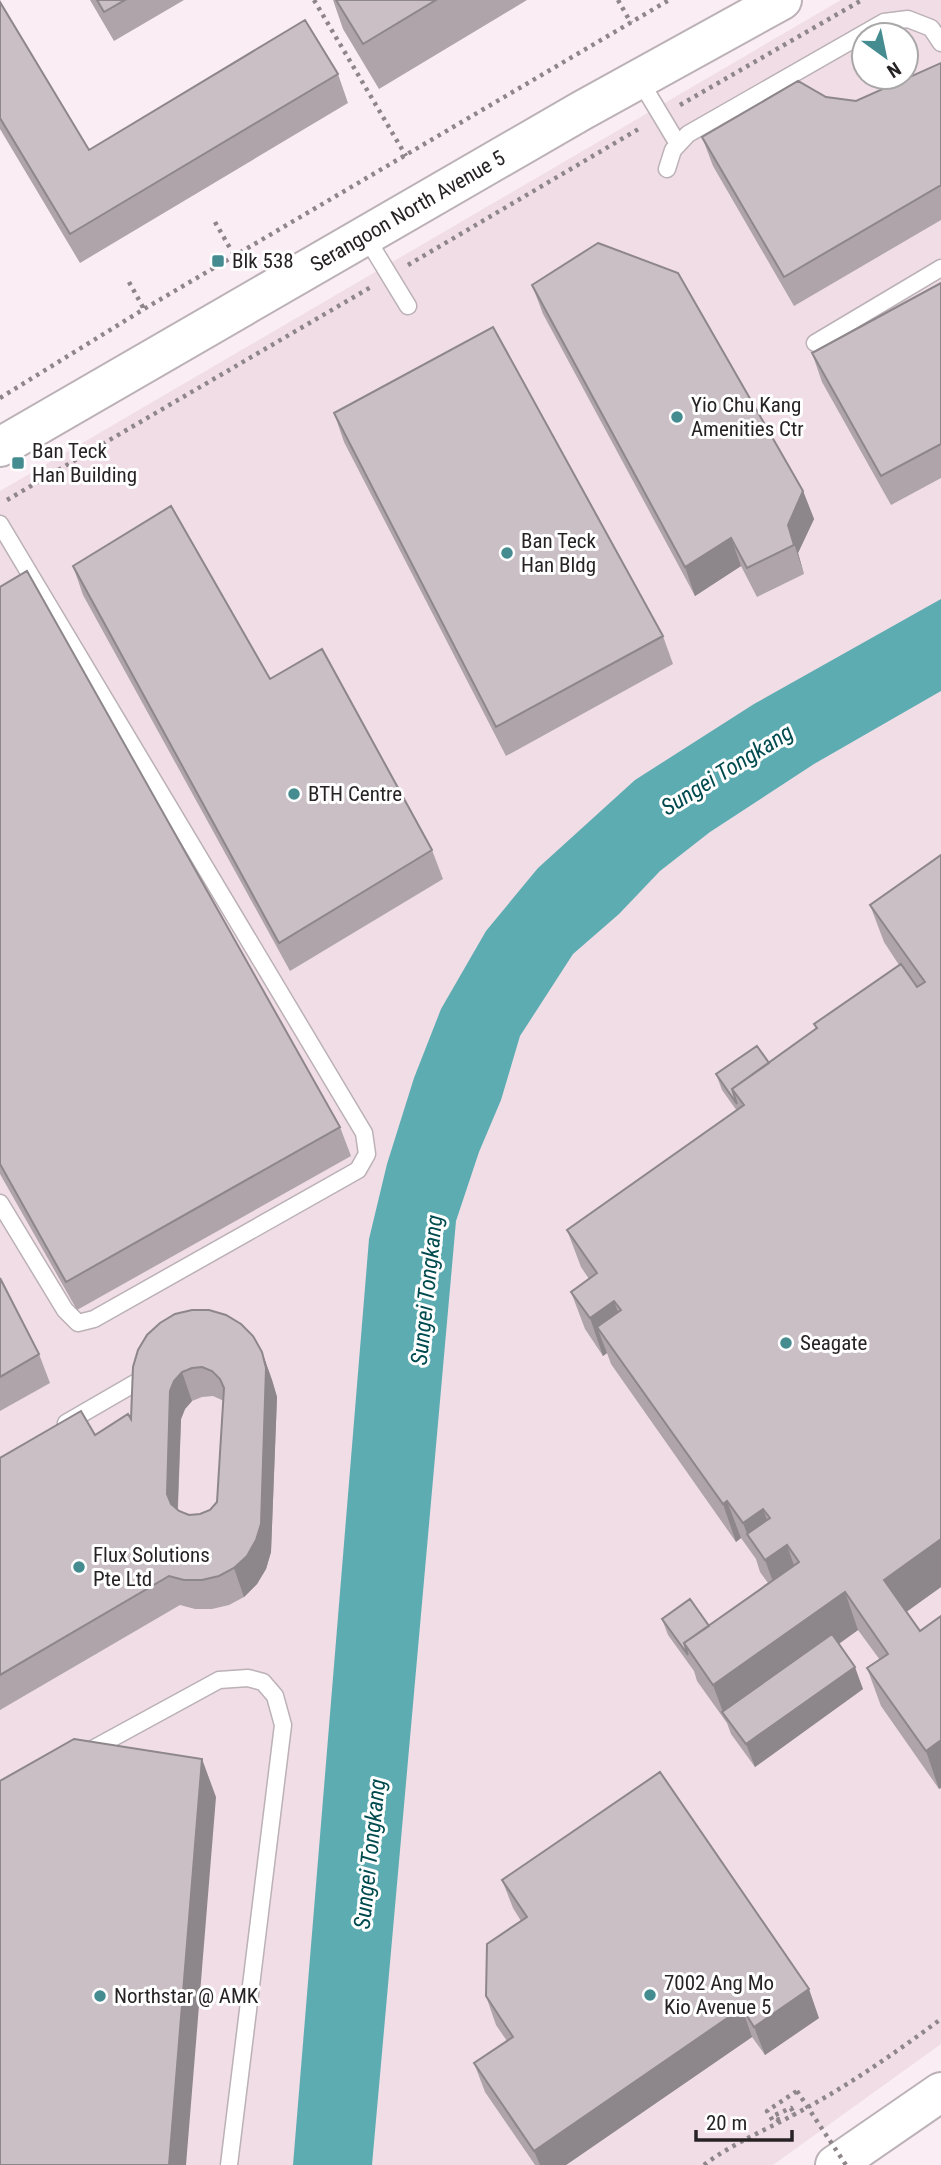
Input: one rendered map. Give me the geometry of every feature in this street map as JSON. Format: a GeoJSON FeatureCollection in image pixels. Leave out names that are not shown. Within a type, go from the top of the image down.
{"type":"FeatureCollection","features":[{"type":"Feature","properties":{"kind":"street","name":"Serangoon North Avenue 5"},"geometry":{"type":"LineString","coordinates":[[0,425],[735,0]]}},
{"type":"Feature","properties":{"kind":"street","name":"Serangoon North Avenue 5"},"geometry":{"type":"LineString","coordinates":[[0,447],[639,79],[782,0]]}},
{"type":"Feature","properties":{"kind":"street"},"geometry":{"type":"LineString","coordinates":[[835,2165],[941,2092]]}},
{"type":"Feature","properties":{"kind":"lane"},"geometry":{"type":"LineString","coordinates":[[667,169],[673,150],[688,134],[884,23],[908,19],[931,28],[941,43]]}},
{"type":"Feature","properties":{"kind":"lane"},"geometry":{"type":"LineString","coordinates":[[639,79],[678,144]]}},
{"type":"Feature","properties":{"kind":"lane"},"geometry":{"type":"LineString","coordinates":[[366,237],[408,306]]}},
{"type":"Feature","properties":{"kind":"lane"},"geometry":{"type":"LineString","coordinates":[[815,343],[941,268]]}},
{"type":"Feature","properties":{"kind":"lane"},"geometry":{"type":"LineString","coordinates":[[0,524],[365,1133],[367,1154],[358,1170],[93,1319],[78,1323],[65,1310],[0,1203]]}},
{"type":"Feature","properties":{"kind":"lane"},"geometry":{"type":"LineString","coordinates":[[47,1434],[150,1375]]}},
{"type":"Feature","properties":{"kind":"lane"},"geometry":{"type":"LineString","coordinates":[[77,1758],[219,1680],[248,1678],[263,1682],[275,1696],[283,1725],[229,2165]]}},
{"type":"Feature","properties":{"kind":"path"},"geometry":{"type":"LineString","coordinates":[[314,0],[406,156]]}},
{"type":"Feature","properties":{"kind":"path"},"geometry":{"type":"LineString","coordinates":[[618,0],[631,23]]}},
{"type":"Feature","properties":{"kind":"path"},"geometry":{"type":"LineString","coordinates":[[0,398],[234,255],[669,0]]}},
{"type":"Feature","properties":{"kind":"path"},"geometry":{"type":"LineString","coordinates":[[0,504],[862,0]]}},
{"type":"Feature","properties":{"kind":"path"},"geometry":{"type":"LineString","coordinates":[[215,222],[234,255]]}},
{"type":"Feature","properties":{"kind":"path"},"geometry":{"type":"LineString","coordinates":[[129,282],[144,309]]}},
{"type":"Feature","properties":{"kind":"path"},"geometry":{"type":"LineString","coordinates":[[704,2165],[719,2153],[813,2104],[941,2019]]}},
{"type":"Feature","properties":{"kind":"path"},"geometry":{"type":"LineString","coordinates":[[779,2122],[775,2115],[791,2108],[794,2114],[783,2118],[773,2121],[767,2111],[797,2091],[846,2165]]}},
{"type":"Feature","properties":{"kind":"shaded area"},"geometry":{"type":"Polygon","coordinates":[[[841,0],[941,0],[941,2044],[773,2165],[0,2165],[0,491],[841,0]]]}},
{"type":"Feature","properties":{"kind":"water","name":"Sungei Tongkang"},"geometry":{"type":"Polygon","coordinates":[[[941,599],[941,691],[814,764],[710,832],[660,871],[619,914],[573,954],[520,1036],[501,1100],[479,1152],[456,1221],[372,2165],[293,2165],[369,1239],[387,1164],[414,1078],[441,1009],[486,931],[538,868],[635,780],[754,704],[941,599]]]}},
{"type":"Feature","properties":{"kind":"building"},"geometry":{"type":"Polygon","coordinates":[[[97,0],[125,0],[104,12],[97,0]]]}},
{"type":"Feature","properties":{"kind":"building"},"geometry":{"type":"Polygon","coordinates":[[[336,0],[436,0],[363,44],[336,0]]]}},
{"type":"Feature","properties":{"kind":"building"},"geometry":{"type":"Polygon","coordinates":[[[0,2],[89,150],[305,20],[338,74],[70,234],[0,118],[0,2]]]}},
{"type":"Feature","properties":{"kind":"building"},"geometry":{"type":"Polygon","coordinates":[[[941,63],[941,185],[784,277],[702,137],[798,81],[826,97],[856,101],[878,91],[920,91],[920,72],[941,63]]]}},
{"type":"Feature","properties":{"kind":"building","name":"Yio Chu Kang Amenities Ctr"},"geometry":{"type":"Polygon","coordinates":[[[598,243],[678,273],[803,491],[788,525],[794,545],[747,568],[731,538],[685,567],[532,285],[598,243]]]}},
{"type":"Feature","properties":{"kind":"building"},"geometry":{"type":"Polygon","coordinates":[[[941,283],[941,444],[881,476],[812,353],[941,283]]]}},
{"type":"Feature","properties":{"kind":"building","name":"Ban Teck Han Bldg"},"geometry":{"type":"Polygon","coordinates":[[[493,327],[663,636],[496,727],[334,413],[493,327]]]}},
{"type":"Feature","properties":{"kind":"building","name":"BTH Centre"},"geometry":{"type":"Polygon","coordinates":[[[171,506],[270,679],[322,649],[432,850],[279,943],[73,566],[171,506]]]}},
{"type":"Feature","properties":{"kind":"building"},"geometry":{"type":"Polygon","coordinates":[[[27,571],[340,1127],[66,1282],[0,1164],[0,587],[27,571]]]}},
{"type":"Feature","properties":{"kind":"building","name":"Seagate"},"geometry":{"type":"Polygon","coordinates":[[[941,855],[941,1539],[884,1580],[920,1631],[941,1616],[941,1740],[926,1751],[867,1668],[888,1654],[845,1592],[713,1685],[684,1643],[799,1562],[787,1545],[765,1560],[747,1534],[770,1518],[763,1509],[743,1523],[727,1501],[723,1504],[597,1327],[621,1310],[614,1301],[590,1318],[571,1292],[597,1273],[567,1230],[744,1105],[732,1089],[817,1028],[814,1024],[901,964],[917,987],[925,982],[870,905],[941,855]]]}},
{"type":"Feature","properties":{"kind":"building"},"geometry":{"type":"Polygon","coordinates":[[[757,1046],[769,1063],[732,1089],[737,1104],[716,1074],[757,1046]]]}},
{"type":"Feature","properties":{"kind":"building"},"geometry":{"type":"Polygon","coordinates":[[[0,1278],[39,1354],[0,1377],[0,1278]]]}},
{"type":"Feature","properties":{"kind":"building"},"geometry":{"type":"Polygon","coordinates":[[[209,1310],[226,1315],[241,1324],[253,1336],[262,1352],[266,1368],[261,1524],[256,1540],[247,1556],[234,1568],[219,1576],[184,1580],[169,1576],[0,1675],[0,1458],[81,1411],[95,1435],[128,1414],[131,1419],[133,1367],[138,1350],[147,1335],[175,1314],[209,1310]],[[202,1367],[182,1372],[170,1391],[167,1494],[171,1504],[189,1515],[210,1510],[217,1502],[224,1388],[212,1371],[202,1367]]]}},
{"type":"Feature","properties":{"kind":"building"},"geometry":{"type":"Polygon","coordinates":[[[690,1599],[709,1626],[684,1643],[688,1655],[662,1619],[690,1599]]]}},
{"type":"Feature","properties":{"kind":"building"},"geometry":{"type":"Polygon","coordinates":[[[832,1634],[855,1667],[746,1744],[722,1712],[832,1634]]]}},
{"type":"Feature","properties":{"kind":"building","name":"Northstar @ AMK"},"geometry":{"type":"Polygon","coordinates":[[[74,1739],[202,1759],[169,2165],[0,2165],[0,1781],[74,1739]]]}},
{"type":"Feature","properties":{"kind":"building","name":"7002 Ang Mo Kio Avenue 5"},"geometry":{"type":"Polygon","coordinates":[[[660,1772],[809,1989],[754,2027],[742,2008],[534,2151],[474,2063],[513,2037],[486,1996],[487,1944],[527,1917],[502,1880],[660,1772]]]}},
{"type":"Feature","properties":{"kind":"place","name":"Blk 538"},"geometry":{"type":"Point","coordinates":[218,261]}},
{"type":"Feature","properties":{"kind":"place","name":"Yio Chu Kang Amenities Ctr"},"geometry":{"type":"Point","coordinates":[677,417]}},
{"type":"Feature","properties":{"kind":"place","name":"Ban Teck Han Building"},"geometry":{"type":"Point","coordinates":[18,463]}},
{"type":"Feature","properties":{"kind":"place","name":"Ban Teck Han Bldg"},"geometry":{"type":"Point","coordinates":[507,553]}},
{"type":"Feature","properties":{"kind":"place","name":"BTH Centre"},"geometry":{"type":"Point","coordinates":[294,794]}},
{"type":"Feature","properties":{"kind":"place","name":"Seagate"},"geometry":{"type":"Point","coordinates":[786,1343]}},
{"type":"Feature","properties":{"kind":"place","name":"Flux Solutions Pte Ltd"},"geometry":{"type":"Point","coordinates":[79,1567]}},
{"type":"Feature","properties":{"kind":"place","name":"7002 Ang Mo Kio Avenue 5"},"geometry":{"type":"Point","coordinates":[650,1995]}},
{"type":"Feature","properties":{"kind":"place","name":"Northstar @ AMK"},"geometry":{"type":"Point","coordinates":[100,1996]}}]}
